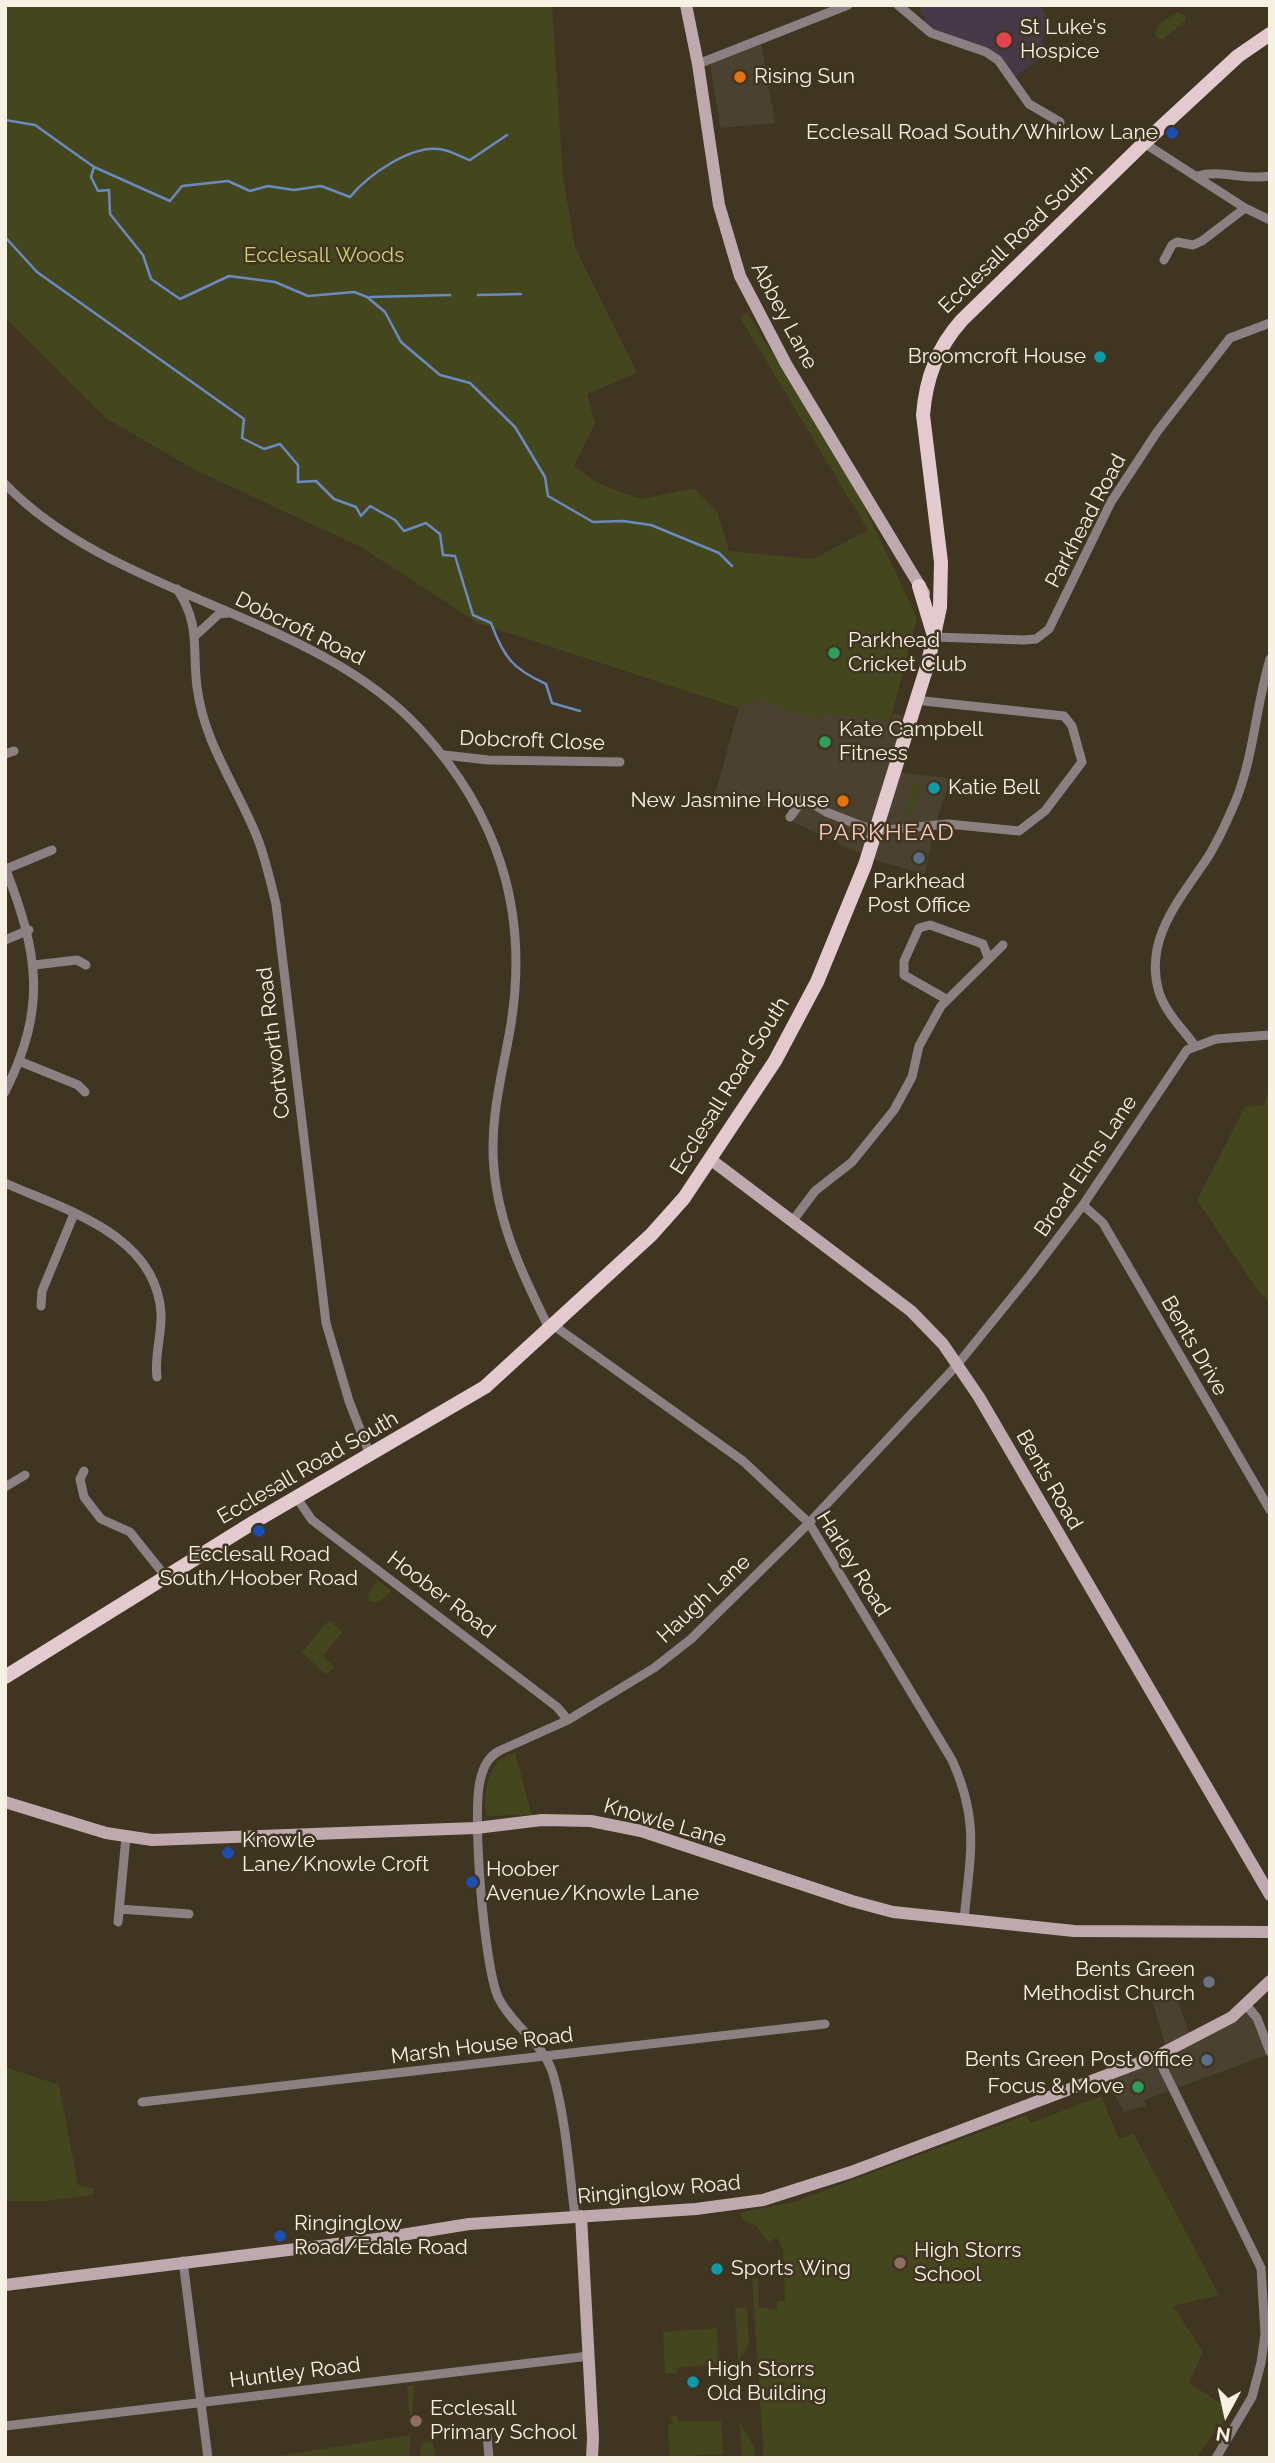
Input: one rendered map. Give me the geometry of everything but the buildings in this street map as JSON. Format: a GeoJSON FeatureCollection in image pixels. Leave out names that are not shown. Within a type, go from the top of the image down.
{"type":"FeatureCollection","features":[{"type":"Feature","properties":{"kind":"main road","name":"Ecclesall Road South"},"geometry":{"type":"LineString","coordinates":[[5,1677],[296,1497],[485,1387],[651,1235],[684,1198],[800,1018],[865,865],[934,637],[940,607],[941,562],[923,415],[925,394],[940,348],[962,320],[1144,142],[1238,56],[1270,34]]}},
{"type":"Feature","properties":{"kind":"main road"},"geometry":{"type":"LineString","coordinates":[[934,637],[917,583],[932,577],[941,562]]}},
{"type":"Feature","properties":{"kind":"street","name":"Abbey Lane"},"geometry":{"type":"LineString","coordinates":[[685,5],[698,64],[716,193],[726,236],[740,276],[786,364],[917,583],[929,600],[940,607]]}},
{"type":"Feature","properties":{"kind":"street"},"geometry":{"type":"LineString","coordinates":[[698,64],[848,5]]}},
{"type":"Feature","properties":{"kind":"street"},"geometry":{"type":"LineString","coordinates":[[898,5],[930,33],[986,52],[998,60],[1030,104],[1060,122]]}},
{"type":"Feature","properties":{"kind":"street"},"geometry":{"type":"LineString","coordinates":[[1144,142],[1245,208],[1270,220]]}},
{"type":"Feature","properties":{"kind":"street"},"geometry":{"type":"LineString","coordinates":[[1198,176],[1215,172],[1246,179],[1270,176]]}},
{"type":"Feature","properties":{"kind":"street"},"geometry":{"type":"LineString","coordinates":[[1164,260],[1172,245],[1177,242],[1193,245],[1202,241],[1245,208]]}},
{"type":"Feature","properties":{"kind":"street","name":"Parkhead Road"},"geometry":{"type":"LineString","coordinates":[[934,637],[1024,640],[1036,639],[1049,629],[1111,502],[1157,432],[1230,338],[1270,323]]}},
{"type":"Feature","properties":{"kind":"street","name":"Dobcroft Road"},"geometry":{"type":"LineString","coordinates":[[5,484],[33,510],[63,531],[362,678],[417,726],[444,755],[475,804],[494,841],[508,880],[515,916],[516,989],[495,1107],[494,1168],[504,1225],[551,1326]]}},
{"type":"Feature","properties":{"kind":"street","name":"Cortworth Road"},"geometry":{"type":"LineString","coordinates":[[176,588],[188,605],[196,635],[197,686],[205,729],[255,830],[276,904],[326,1323],[349,1401],[370,1455]]}},
{"type":"Feature","properties":{"kind":"street"},"geometry":{"type":"LineString","coordinates":[[196,635],[219,614],[229,612]]}},
{"type":"Feature","properties":{"kind":"street"},"geometry":{"type":"LineString","coordinates":[[1270,659],[1247,769],[1235,802],[1214,846],[1170,914],[1158,946],[1159,992],[1167,1009],[1195,1046],[1216,1039],[1270,1035]]}},
{"type":"Feature","properties":{"kind":"street"},"geometry":{"type":"LineString","coordinates":[[790,817],[804,797],[826,812],[875,831],[948,824],[1019,831],[1045,811],[1082,762],[1072,726],[1064,716],[915,700]]}},
{"type":"Feature","properties":{"kind":"street","name":"Dobcroft Close"},"geometry":{"type":"LineString","coordinates":[[444,755],[488,760],[620,762]]}},
{"type":"Feature","properties":{"kind":"street"},"geometry":{"type":"LineString","coordinates":[[5,1092],[19,1061],[33,1010],[34,965],[29,930],[6,868],[52,850]]}},
{"type":"Feature","properties":{"kind":"street"},"geometry":{"type":"LineString","coordinates":[[946,999],[904,975],[904,961],[919,928],[930,925],[983,944],[988,957]]}},
{"type":"Feature","properties":{"kind":"street"},"geometry":{"type":"LineString","coordinates":[[5,940],[29,930]]}},
{"type":"Feature","properties":{"kind":"street"},"geometry":{"type":"LineString","coordinates":[[794,1219],[815,1191],[852,1162],[901,1101],[912,1077],[919,1046],[946,999],[1003,945]]}},
{"type":"Feature","properties":{"kind":"street"},"geometry":{"type":"LineString","coordinates":[[34,965],[78,960],[86,965]]}},
{"type":"Feature","properties":{"kind":"street","name":"Broad Elms Lane"},"geometry":{"type":"LineString","coordinates":[[957,1365],[1056,1243],[1180,1058],[1195,1046]]}},
{"type":"Feature","properties":{"kind":"street"},"geometry":{"type":"LineString","coordinates":[[19,1061],[78,1085],[85,1092]]}},
{"type":"Feature","properties":{"kind":"street","name":"Bents Road"},"geometry":{"type":"LineString","coordinates":[[710,1159],[794,1219],[919,1318],[943,1344],[979,1397],[1270,1895]]}},
{"type":"Feature","properties":{"kind":"street"},"geometry":{"type":"LineString","coordinates":[[5,1183],[115,1234],[146,1267],[161,1313],[157,1377]]}},
{"type":"Feature","properties":{"kind":"street","name":"Bents Drive"},"geometry":{"type":"LineString","coordinates":[[1083,1205],[1103,1223],[1270,1510]]}},
{"type":"Feature","properties":{"kind":"street"},"geometry":{"type":"LineString","coordinates":[[41,1306],[42,1291],[74,1214]]}},
{"type":"Feature","properties":{"kind":"street","name":"Harley Road"},"geometry":{"type":"LineString","coordinates":[[551,1326],[743,1461],[809,1523],[952,1760],[964,1785],[971,1813],[972,1836],[964,1920]]}},
{"type":"Feature","properties":{"kind":"street","name":"Haugh Lane"},"geometry":{"type":"LineString","coordinates":[[476,1828],[480,1781],[487,1760],[499,1751],[568,1720],[635,1682],[682,1646],[809,1523],[957,1365]]}},
{"type":"Feature","properties":{"kind":"street"},"geometry":{"type":"LineString","coordinates":[[84,1471],[80,1479],[84,1497],[101,1519],[130,1532],[166,1577]]}},
{"type":"Feature","properties":{"kind":"street"},"geometry":{"type":"LineString","coordinates":[[5,1487],[25,1475]]}},
{"type":"Feature","properties":{"kind":"street","name":"Hoober Road"},"geometry":{"type":"LineString","coordinates":[[296,1497],[312,1521],[537,1690],[558,1707],[568,1720]]}},
{"type":"Feature","properties":{"kind":"street","name":"Knowle Lane"},"geometry":{"type":"LineString","coordinates":[[5,1802],[126,1838],[181,1839],[476,1828],[568,1819],[614,1824],[893,1912],[1124,1933],[1270,1932]]}},
{"type":"Feature","properties":{"kind":"street"},"geometry":{"type":"LineString","coordinates":[[476,1828],[493,1980],[508,2013],[545,2057],[554,2076],[578,2216],[589,2356],[592,2458]]}},
{"type":"Feature","properties":{"kind":"street"},"geometry":{"type":"LineString","coordinates":[[118,1922],[126,1838]]}},
{"type":"Feature","properties":{"kind":"street"},"geometry":{"type":"LineString","coordinates":[[120,1909],[189,1914]]}},
{"type":"Feature","properties":{"kind":"street","name":"Ringinglow Road"},"geometry":{"type":"LineString","coordinates":[[5,2285],[343,2243],[469,2224],[726,2206],[788,2193],[1157,2056],[1212,2030],[1247,2006],[1270,1980]]}},
{"type":"Feature","properties":{"kind":"street"},"geometry":{"type":"LineString","coordinates":[[1247,2006],[1257,2018],[1270,2052]]}},
{"type":"Feature","properties":{"kind":"street","name":"Marsh House Road"},"geometry":{"type":"LineString","coordinates":[[142,2102],[825,2024]]}},
{"type":"Feature","properties":{"kind":"street"},"geometry":{"type":"LineString","coordinates":[[1157,2056],[1265,2266],[1265,2334],[1261,2363],[1252,2397],[1236,2429],[1216,2458]]}},
{"type":"Feature","properties":{"kind":"street"},"geometry":{"type":"LineString","coordinates":[[183,2261],[208,2458]]}},
{"type":"Feature","properties":{"kind":"street","name":"Huntley Road"},"geometry":{"type":"LineString","coordinates":[[5,2427],[589,2356]]}},
{"type":"Feature","properties":{"kind":"street"},"geometry":{"type":"LineString","coordinates":[[486,2434],[489,2458]]}},
{"type":"Feature","properties":{"kind":"shaded area","name":"St Luke's Hospice"},"geometry":{"type":"Polygon","coordinates":[[[916,5],[1041,5],[1047,30],[1042,42],[1050,52],[1014,77],[987,48],[925,26],[925,18],[916,5]]]}},
{"type":"Feature","properties":{"kind":"shaded area"},"geometry":{"type":"Polygon","coordinates":[[[761,42],[775,123],[720,128],[710,62],[761,42]]]}},
{"type":"Feature","properties":{"kind":"shaded area"},"geometry":{"type":"Polygon","coordinates":[[[760,699],[826,713],[890,721],[894,714],[910,717],[893,772],[951,778],[936,822],[925,874],[878,861],[837,843],[793,822],[797,814],[775,804],[771,808],[715,794],[739,708],[760,699]]]}},
{"type":"Feature","properties":{"kind":"shaded area"},"geometry":{"type":"Polygon","coordinates":[[[1173,1988],[1192,2040],[1247,2006],[1270,2054],[1144,2100],[1146,2106],[1124,2112],[1105,2076],[1167,2051],[1151,1997],[1173,1988]]]}},
{"type":"Feature","properties":{"kind":"green space","name":"Ecclesall Woods"},"geometry":{"type":"Polygon","coordinates":[[[5,5],[552,5],[563,178],[575,247],[637,373],[587,394],[595,423],[574,466],[597,483],[640,499],[694,488],[718,513],[729,551],[813,559],[868,530],[740,317],[747,313],[850,476],[917,618],[890,721],[826,713],[819,719],[790,712],[760,699],[739,708],[478,623],[361,547],[195,470],[106,418],[5,318],[5,5]]]}},
{"type":"Feature","properties":{"kind":"green space"},"geometry":{"type":"Polygon","coordinates":[[[1176,12],[1185,15],[1185,21],[1163,39],[1158,39],[1155,33],[1160,24],[1176,12]]]}},
{"type":"Feature","properties":{"kind":"green space"},"geometry":{"type":"Polygon","coordinates":[[[913,782],[922,785],[911,818],[906,818],[904,816],[913,782]]]}},
{"type":"Feature","properties":{"kind":"green space"},"geometry":{"type":"Polygon","coordinates":[[[1270,1085],[1270,1303],[1257,1289],[1197,1200],[1245,1107],[1264,1105],[1270,1085]]]}},
{"type":"Feature","properties":{"kind":"green space"},"geometry":{"type":"Polygon","coordinates":[[[377,1580],[392,1591],[377,1603],[369,1601],[367,1596],[377,1580]]]}},
{"type":"Feature","properties":{"kind":"green space"},"geometry":{"type":"Polygon","coordinates":[[[329,1620],[342,1632],[323,1656],[334,1667],[326,1675],[302,1652],[329,1620]]]}},
{"type":"Feature","properties":{"kind":"green space"},"geometry":{"type":"Polygon","coordinates":[[[515,1753],[532,1815],[487,1816],[485,1796],[492,1772],[501,1760],[515,1753]]]}},
{"type":"Feature","properties":{"kind":"green space"},"geometry":{"type":"Polygon","coordinates":[[[5,2067],[59,2085],[78,2185],[93,2188],[93,2195],[45,2201],[5,2201],[5,2067]]]}},
{"type":"Feature","properties":{"kind":"green space","name":"High Storrs School"},"geometry":{"type":"Polygon","coordinates":[[[1101,2096],[1119,2139],[1134,2134],[1219,2295],[1173,2306],[1203,2352],[1189,2383],[1231,2410],[1196,2458],[764,2458],[752,2279],[758,2279],[759,2307],[777,2310],[777,2301],[785,2301],[783,2250],[777,2238],[768,2242],[756,2226],[743,2220],[740,2213],[794,2202],[1026,2115],[1031,2123],[1101,2096]]]}},
{"type":"Feature","properties":{"kind":"green space"},"geometry":{"type":"Polygon","coordinates":[[[747,2307],[749,2344],[738,2362],[735,2308],[747,2307]]]}},
{"type":"Feature","properties":{"kind":"green space"},"geometry":{"type":"Polygon","coordinates":[[[717,2328],[718,2364],[677,2368],[677,2373],[665,2373],[663,2332],[717,2328]]]}},
{"type":"Feature","properties":{"kind":"green space"},"geometry":{"type":"Polygon","coordinates":[[[407,2386],[414,2386],[411,2432],[407,2386]]]}},
{"type":"Feature","properties":{"kind":"green space"},"geometry":{"type":"Polygon","coordinates":[[[677,2416],[677,2421],[721,2421],[723,2454],[670,2457],[668,2425],[674,2423],[668,2417],[677,2416]]]}},
{"type":"Feature","properties":{"kind":"green space"},"geometry":{"type":"Polygon","coordinates":[[[740,2423],[754,2447],[755,2458],[742,2458],[740,2423]]]}},
{"type":"Feature","properties":{"kind":"green space"},"geometry":{"type":"Polygon","coordinates":[[[411,2435],[409,2458],[264,2458],[411,2435]]]}},
{"type":"Feature","properties":{"kind":"green space"},"geometry":{"type":"Polygon","coordinates":[[[424,2442],[433,2443],[436,2458],[420,2458],[420,2447],[424,2442]]]}},
{"type":"Feature","properties":{"kind":"waterway"},"geometry":{"type":"LineString","coordinates":[[5,120],[35,125],[94,167],[91,177],[98,191],[109,190],[110,214],[143,255],[151,279],[180,299],[229,276],[275,282],[308,296],[354,292],[367,297],[385,312],[401,342],[440,375],[470,383],[515,427],[545,477],[548,496],[593,522],[623,521],[651,525],[719,553],[732,566]]}},
{"type":"Feature","properties":{"kind":"waterway"},"geometry":{"type":"LineString","coordinates":[[94,167],[170,201],[182,186],[228,181],[250,191],[268,186],[294,190],[321,186],[350,197],[380,170],[406,156],[432,149],[447,151],[470,160],[507,135]]}},
{"type":"Feature","properties":{"kind":"waterway"},"geometry":{"type":"LineString","coordinates":[[5,237],[37,272],[244,419],[242,438],[264,449],[280,444],[298,465],[298,482],[316,481],[334,499],[356,507],[361,516],[370,506],[395,520],[404,531],[426,523],[440,534],[443,555],[455,556],[473,615],[491,623],[500,645],[511,661],[525,673],[546,684],[552,703],[580,711]]}},
{"type":"Feature","properties":{"kind":"waterway"},"geometry":{"type":"LineString","coordinates":[[478,295],[521,294]]}},
{"type":"Feature","properties":{"kind":"waterway"},"geometry":{"type":"LineString","coordinates":[[370,297],[450,295]]}},
{"type":"Feature","properties":{"kind":"place","name":"St Luke's Hospice"},"geometry":{"type":"Point","coordinates":[1004,40]}},
{"type":"Feature","properties":{"kind":"place","name":"Rising Sun"},"geometry":{"type":"Point","coordinates":[740,77]}},
{"type":"Feature","properties":{"kind":"place","name":"Ecclesall Road South/Whirlow Lane"},"geometry":{"type":"Point","coordinates":[1172,133]}},
{"type":"Feature","properties":{"kind":"place","name":"Broomcroft House"},"geometry":{"type":"Point","coordinates":[1100,357]}},
{"type":"Feature","properties":{"kind":"place","name":"Parkhead Cricket Club"},"geometry":{"type":"Point","coordinates":[834,653]}},
{"type":"Feature","properties":{"kind":"place","name":"Kate Campbell Fitness"},"geometry":{"type":"Point","coordinates":[825,742]}},
{"type":"Feature","properties":{"kind":"place","name":"Katie Bell"},"geometry":{"type":"Point","coordinates":[934,788]}},
{"type":"Feature","properties":{"kind":"place","name":"New Jasmine House"},"geometry":{"type":"Point","coordinates":[843,801]}},
{"type":"Feature","properties":{"kind":"place","name":"Parkhead Post Office"},"geometry":{"type":"Point","coordinates":[919,858]}},
{"type":"Feature","properties":{"kind":"place","name":"Ecclesall Road South/Hoober Road"},"geometry":{"type":"Point","coordinates":[259,1531]}},
{"type":"Feature","properties":{"kind":"place","name":"Knowle Lane/Knowle Croft"},"geometry":{"type":"Point","coordinates":[228,1853]}},
{"type":"Feature","properties":{"kind":"place","name":"Hoober Avenue/Knowle Lane"},"geometry":{"type":"Point","coordinates":[472,1882]}},
{"type":"Feature","properties":{"kind":"place","name":"Bents Green Methodist Church"},"geometry":{"type":"Point","coordinates":[1209,1982]}},
{"type":"Feature","properties":{"kind":"place","name":"Bents Green Post Office"},"geometry":{"type":"Point","coordinates":[1207,2060]}},
{"type":"Feature","properties":{"kind":"place","name":"Focus & Move"},"geometry":{"type":"Point","coordinates":[1138,2087]}},
{"type":"Feature","properties":{"kind":"place","name":"Ringinglow Road/Edale Road"},"geometry":{"type":"Point","coordinates":[280,2236]}},
{"type":"Feature","properties":{"kind":"place","name":"High Storrs School"},"geometry":{"type":"Point","coordinates":[900,2263]}},
{"type":"Feature","properties":{"kind":"place","name":"Sports Wing"},"geometry":{"type":"Point","coordinates":[717,2269]}},
{"type":"Feature","properties":{"kind":"place","name":"High Storrs Old Building"},"geometry":{"type":"Point","coordinates":[693,2382]}},
{"type":"Feature","properties":{"kind":"place","name":"Ecclesall Primary School"},"geometry":{"type":"Point","coordinates":[416,2421]}},
{"type":"Feature","properties":{"kind":"district","name":"PARKHEAD"},"geometry":{"type":"Point","coordinates":[887,833]}}]}
